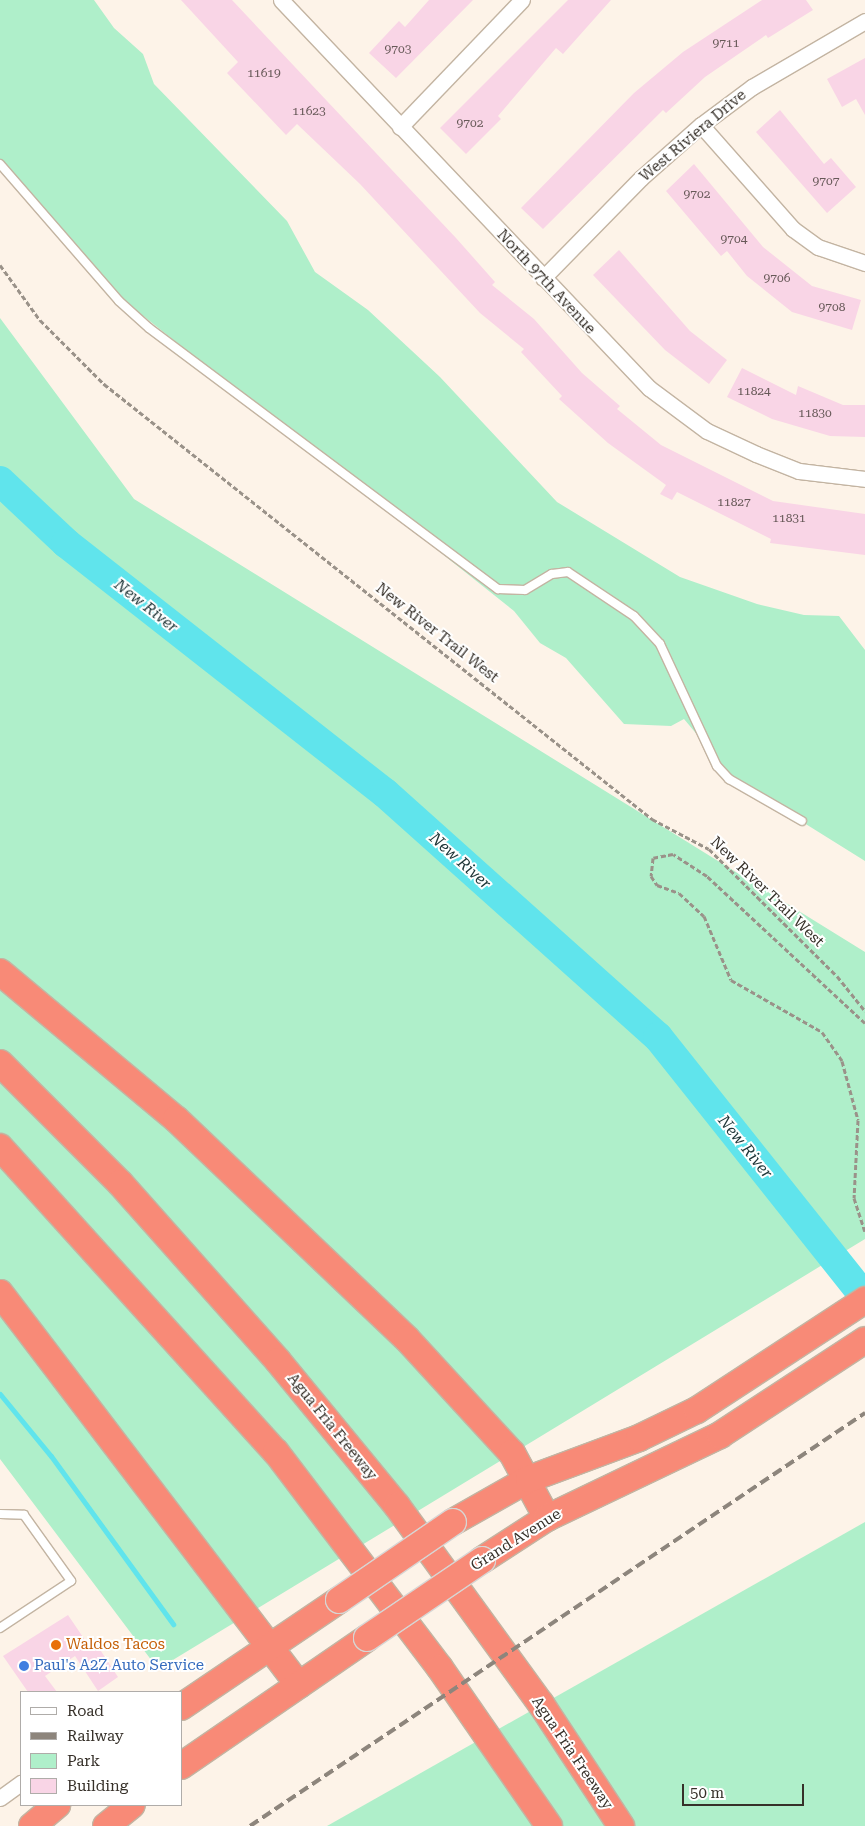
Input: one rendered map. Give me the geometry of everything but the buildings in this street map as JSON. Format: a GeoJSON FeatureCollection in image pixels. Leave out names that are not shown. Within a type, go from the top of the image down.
{"type":"FeatureCollection","features":[{"type":"Feature","properties":{"kind":"highway"},"geometry":{"type":"LineString","coordinates":[[0,972],[176,1119],[307,1241],[480,1417],[529,1479],[547,1518]]}},
{"type":"Feature","properties":{"kind":"highway","name":"Agua Fria Freeway"},"geometry":{"type":"LineString","coordinates":[[0,1063],[126,1190],[278,1362],[397,1506],[541,1704],[621,1826]]}},
{"type":"Feature","properties":{"kind":"highway"},"geometry":{"type":"LineString","coordinates":[[0,1148],[276,1452],[440,1668],[549,1826]]}},
{"type":"Feature","properties":{"kind":"highway"},"geometry":{"type":"LineString","coordinates":[[0,1293],[299,1685]]}},
{"type":"Feature","properties":{"kind":"highway"},"geometry":{"type":"LineString","coordinates":[[182,1706],[453,1522],[529,1479],[666,1426],[770,1365],[865,1300]]}},
{"type":"Feature","properties":{"kind":"highway","name":"Grand Avenue"},"geometry":{"type":"LineString","coordinates":[[182,1765],[482,1560],[547,1518],[720,1435],[865,1340]]}},
{"type":"Feature","properties":{"kind":"highway"},"geometry":{"type":"LineString","coordinates":[[32,1826],[56,1806]]}},
{"type":"Feature","properties":{"kind":"highway"},"geometry":{"type":"LineString","coordinates":[[106,1826],[131,1806]]}},
{"type":"Feature","properties":{"kind":"street","name":"North 97th Avenue"},"geometry":{"type":"LineString","coordinates":[[281,0],[648,388],[707,431],[799,470],[865,480]]}},
{"type":"Feature","properties":{"kind":"street"},"geometry":{"type":"LineString","coordinates":[[400,127],[522,0]]}},
{"type":"Feature","properties":{"kind":"street","name":"West Riviera Drive"},"geometry":{"type":"LineString","coordinates":[[543,278],[641,178],[702,125],[752,87],[865,21]]}},
{"type":"Feature","properties":{"kind":"street"},"geometry":{"type":"LineString","coordinates":[[702,125],[793,229],[818,248],[865,263]]}},
{"type":"Feature","properties":{"kind":"street"},"geometry":{"type":"LineString","coordinates":[[0,1798],[20,1784]]}},
{"type":"Feature","properties":{"kind":"lane"},"geometry":{"type":"LineString","coordinates":[[0,164],[119,301],[149,328],[498,589],[525,590],[552,574],[568,572],[634,616],[660,644],[717,766],[730,779],[802,821]]}},
{"type":"Feature","properties":{"kind":"lane"},"geometry":{"type":"LineString","coordinates":[[0,1514],[24,1515],[72,1580],[0,1628]]}},
{"type":"Feature","properties":{"kind":"path","name":"New River Trail West"},"geometry":{"type":"LineString","coordinates":[[0,265],[40,320],[104,384],[652,819],[709,850],[837,976],[865,1011]]}},
{"type":"Feature","properties":{"kind":"path"},"geometry":{"type":"LineString","coordinates":[[865,1023],[707,876],[673,854],[653,858],[651,876],[657,885],[679,893],[704,916],[731,980],[822,1032],[842,1061],[858,1120],[854,1198],[865,1231]]}},
{"type":"Feature","properties":{"kind":"green space"},"geometry":{"type":"Polygon","coordinates":[[[0,0],[94,0],[114,28],[143,54],[154,84],[287,221],[315,272],[368,310],[440,377],[557,502],[680,577],[757,604],[804,615],[839,616],[865,650],[865,861],[735,780],[684,719],[671,726],[624,724],[566,658],[540,643],[514,611],[112,291],[0,160],[0,0]]]}},
{"type":"Feature","properties":{"kind":"green space"},"geometry":{"type":"Polygon","coordinates":[[[0,318],[134,499],[865,952],[865,1239],[158,1669],[0,1459],[0,318]]]}},
{"type":"Feature","properties":{"kind":"green space"},"geometry":{"type":"Polygon","coordinates":[[[865,1522],[865,1826],[327,1826],[865,1522]]]}},
{"type":"Feature","properties":{"kind":"waterway","name":"New River"},"geometry":{"type":"LineString","coordinates":[[0,481],[66,543],[385,793],[658,1037],[865,1297]]}},
{"type":"Feature","properties":{"kind":"waterway"},"geometry":{"type":"LineString","coordinates":[[0,1394],[51,1456],[173,1624]]}},
{"type":"Feature","properties":{"kind":"railway"},"geometry":{"type":"LineString","coordinates":[[250,1826],[865,1413]]}},
{"type":"Feature","properties":{"kind":"place","name":"Waldos Tacos"},"geometry":{"type":"Point","coordinates":[56,1645]}},
{"type":"Feature","properties":{"kind":"place","name":"Paul's A2Z Auto Service"},"geometry":{"type":"Point","coordinates":[24,1666]}}]}
